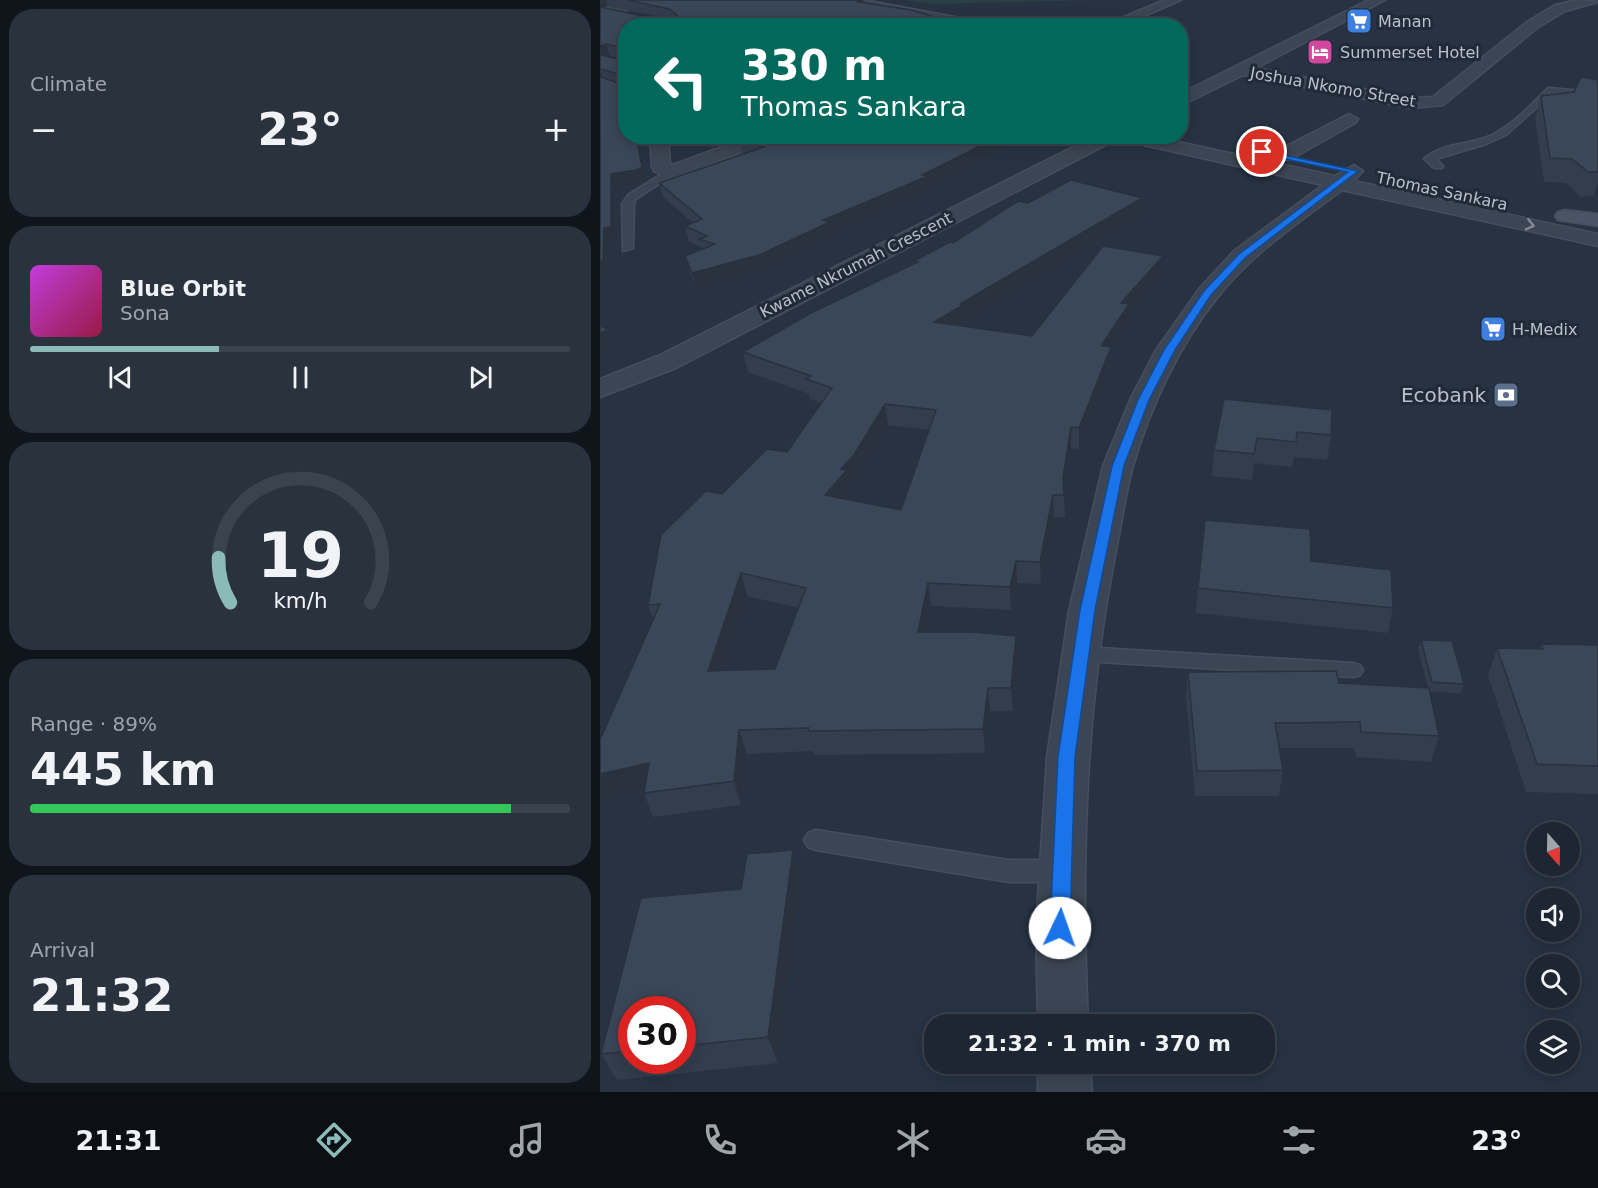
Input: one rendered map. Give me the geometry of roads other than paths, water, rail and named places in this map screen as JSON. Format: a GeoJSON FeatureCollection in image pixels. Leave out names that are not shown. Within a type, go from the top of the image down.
{"type":"FeatureCollection","features":[{"type":"Feature","properties":{"kind":"main road"},"geometry":{"type":"LineString","coordinates":[[1565,216],[1598,222]]}},
{"type":"Feature","properties":{"kind":"street"},"geometry":{"type":"LineString","coordinates":[[602,16],[654,0]]}},
{"type":"Feature","properties":{"kind":"street"},"geometry":{"type":"LineString","coordinates":[[842,0],[939,18]]}},
{"type":"Feature","properties":{"kind":"street"},"geometry":{"type":"LineString","coordinates":[[1129,18],[1175,0]]}},
{"type":"Feature","properties":{"kind":"street"},"geometry":{"type":"LineString","coordinates":[[1188,97],[1379,0]]}},
{"type":"Feature","properties":{"kind":"street","name":"Joshua Nkomo Street"},"geometry":{"type":"LineString","coordinates":[[1240,70],[1426,104],[1440,100],[1547,15],[1573,3],[1593,0]]}},
{"type":"Feature","properties":{"kind":"street"},"geometry":{"type":"LineString","coordinates":[[602,16],[627,18]]}},
{"type":"Feature","properties":{"kind":"street"},"geometry":{"type":"LineString","coordinates":[[602,16],[617,25]]}},
{"type":"Feature","properties":{"kind":"street"},"geometry":{"type":"LineString","coordinates":[[1282,156],[1348,119]]}},
{"type":"Feature","properties":{"kind":"street","name":"Thomas Sankara"},"geometry":{"type":"LineString","coordinates":[[1188,137],[1282,156],[1347,177],[1565,216]]}},
{"type":"Feature","properties":{"kind":"street"},"geometry":{"type":"LineString","coordinates":[[660,144],[661,167],[672,172],[747,144]]}},
{"type":"Feature","properties":{"kind":"street","name":"Kwame Nkrumah Crescent"},"geometry":{"type":"LineString","coordinates":[[600,389],[666,362],[1094,144]]}},
{"type":"Feature","properties":{"kind":"street"},"geometry":{"type":"LineString","coordinates":[[1168,144],[1347,177],[1598,240]]}},
{"type":"Feature","properties":{"kind":"street"},"geometry":{"type":"LineString","coordinates":[[1063,1014],[1060,928],[1067,757],[1088,610],[1118,466],[1144,400],[1169,350],[1207,294],[1242,256],[1347,177]]}},
{"type":"Feature","properties":{"kind":"street"},"geometry":{"type":"LineString","coordinates":[[1064,1074],[1065,1092]]}},
{"type":"Feature","properties":{"kind":"lane"},"geometry":{"type":"LineString","coordinates":[[1438,166],[1429,159],[1439,152],[1485,141],[1512,127],[1551,90],[1598,95]]}},
{"type":"Feature","properties":{"kind":"lane"},"geometry":{"type":"LineString","coordinates":[[627,248],[628,204],[632,197],[672,172]]}},
{"type":"Feature","properties":{"kind":"lane"},"geometry":{"type":"LineString","coordinates":[[1082,654],[1353,670]]}},
{"type":"Feature","properties":{"kind":"lane"},"geometry":{"type":"LineString","coordinates":[[816,840],[1010,871],[1062,871]]}},
{"type":"Feature","properties":{"kind":"place","name":"Manan"},"geometry":{"type":"Point","coordinates":[1359,21]}},
{"type":"Feature","properties":{"kind":"place","name":"Summerset Hotel"},"geometry":{"type":"Point","coordinates":[1320,52]}},
{"type":"Feature","properties":{"kind":"place","name":"H-Medix"},"geometry":{"type":"Point","coordinates":[1493,329]}},
{"type":"Feature","properties":{"kind":"place","name":"Ecobank"},"geometry":{"type":"Point","coordinates":[1506,395]}}]}
